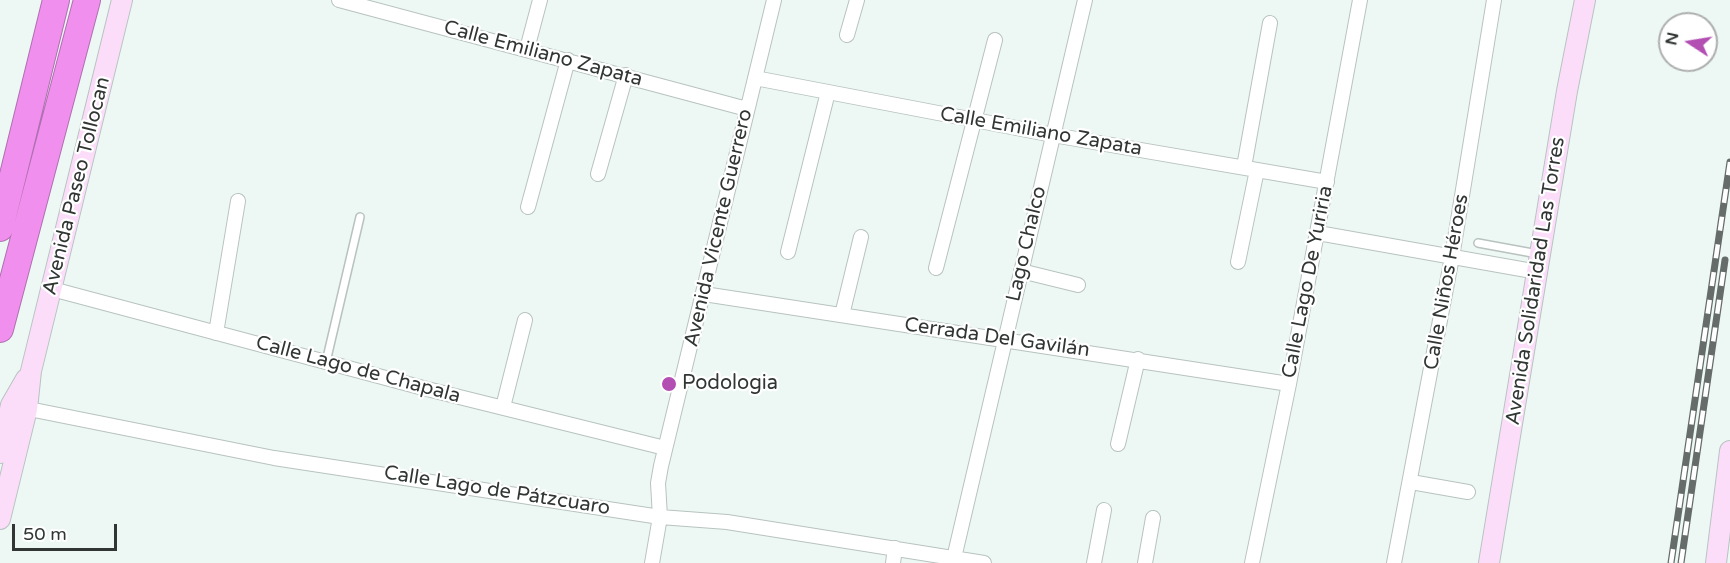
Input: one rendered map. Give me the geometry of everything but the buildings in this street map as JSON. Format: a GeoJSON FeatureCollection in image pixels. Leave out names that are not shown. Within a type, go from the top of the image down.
{"type":"FeatureCollection","features":[{"type":"Feature","properties":{"kind":"highway"},"geometry":{"type":"LineString","coordinates":[[0,228],[56,0]]}},
{"type":"Feature","properties":{"kind":"highway"},"geometry":{"type":"LineString","coordinates":[[0,329],[87,0]]}},
{"type":"Feature","properties":{"kind":"main road","name":"Avenida Paseo Tollocan"},"geometry":{"type":"LineString","coordinates":[[0,453],[31,371],[122,0]]}},
{"type":"Feature","properties":{"kind":"main road","name":"Avenida Solidaridad Las Torres"},"geometry":{"type":"LineString","coordinates":[[1489,563],[1585,0]]}},
{"type":"Feature","properties":{"kind":"main road","name":"Avenida Paseo Tollocan"},"geometry":{"type":"LineString","coordinates":[[0,519],[19,407]]}},
{"type":"Feature","properties":{"kind":"main road"},"geometry":{"type":"LineString","coordinates":[[1716,563],[1730,451]]}},
{"type":"Feature","properties":{"kind":"main road"},"geometry":{"type":"LineString","coordinates":[[1709,563],[1727,477]]}},
{"type":"Feature","properties":{"kind":"main road"},"geometry":{"type":"LineString","coordinates":[[1499,504],[1499,563]]}},
{"type":"Feature","properties":{"kind":"street","name":"Calle Emiliano Zapata"},"geometry":{"type":"LineString","coordinates":[[339,0],[747,109]]}},
{"type":"Feature","properties":{"kind":"street"},"geometry":{"type":"LineString","coordinates":[[527,49],[540,0]]}},
{"type":"Feature","properties":{"kind":"street","name":"Avenida Vicente Guerrero"},"geometry":{"type":"LineString","coordinates":[[652,563],[660,517],[658,483],[665,448],[774,0]]}},
{"type":"Feature","properties":{"kind":"street"},"geometry":{"type":"LineString","coordinates":[[847,36],[857,0]]}},
{"type":"Feature","properties":{"kind":"street","name":"Lago Chalco"},"geometry":{"type":"LineString","coordinates":[[954,558],[1085,0]]}},
{"type":"Feature","properties":{"kind":"street","name":"Calle Lago De Yuriria"},"geometry":{"type":"LineString","coordinates":[[1252,563],[1318,233],[1360,0]]}},
{"type":"Feature","properties":{"kind":"street","name":"Calle Niños Héroes"},"geometry":{"type":"LineString","coordinates":[[1394,563],[1452,257],[1494,0]]}},
{"type":"Feature","properties":{"kind":"street"},"geometry":{"type":"LineString","coordinates":[[1238,262],[1270,23]]}},
{"type":"Feature","properties":{"kind":"street"},"geometry":{"type":"LineString","coordinates":[[936,268],[995,40]]}},
{"type":"Feature","properties":{"kind":"street"},"geometry":{"type":"LineString","coordinates":[[528,207],[568,60]]}},
{"type":"Feature","properties":{"kind":"street"},"geometry":{"type":"LineString","coordinates":[[598,174],[626,75]]}},
{"type":"Feature","properties":{"kind":"street","name":"Calle Emiliano Zapata"},"geometry":{"type":"LineString","coordinates":[[755,78],[1053,135],[1327,182]]}},
{"type":"Feature","properties":{"kind":"street"},"geometry":{"type":"LineString","coordinates":[[788,252],[828,92]]}},
{"type":"Feature","properties":{"kind":"street"},"geometry":{"type":"LineString","coordinates":[[216,333],[238,201]]}},
{"type":"Feature","properties":{"kind":"street"},"geometry":{"type":"LineString","coordinates":[[1318,233],[1452,257],[1539,263]]}},
{"type":"Feature","properties":{"kind":"street"},"geometry":{"type":"LineString","coordinates":[[842,315],[861,237]]}},
{"type":"Feature","properties":{"kind":"street"},"geometry":{"type":"LineString","coordinates":[[1021,271],[1078,285]]}},
{"type":"Feature","properties":{"kind":"street","name":"Calle Lago de Chapala"},"geometry":{"type":"LineString","coordinates":[[52,289],[326,362],[665,448]]}},
{"type":"Feature","properties":{"kind":"street","name":"Cerrada Del Gavilán"},"geometry":{"type":"LineString","coordinates":[[704,294],[1289,384]]}},
{"type":"Feature","properties":{"kind":"street"},"geometry":{"type":"LineString","coordinates":[[503,407],[525,320]]}},
{"type":"Feature","properties":{"kind":"street"},"geometry":{"type":"LineString","coordinates":[[1118,444],[1138,359]]}},
{"type":"Feature","properties":{"kind":"street","name":"Calle Lago de Pátzcuaro"},"geometry":{"type":"LineString","coordinates":[[19,407],[274,458],[660,517],[727,522],[984,563]]}},
{"type":"Feature","properties":{"kind":"street"},"geometry":{"type":"LineString","coordinates":[[1411,482],[1468,492]]}},
{"type":"Feature","properties":{"kind":"street"},"geometry":{"type":"LineString","coordinates":[[1094,563],[1104,510]]}},
{"type":"Feature","properties":{"kind":"street"},"geometry":{"type":"LineString","coordinates":[[1144,563],[1154,518]]}},
{"type":"Feature","properties":{"kind":"street"},"geometry":{"type":"LineString","coordinates":[[893,563],[895,548]]}},
{"type":"Feature","properties":{"kind":"lane"},"geometry":{"type":"LineString","coordinates":[[326,362],[360,217]]}},
{"type":"Feature","properties":{"kind":"lane"},"geometry":{"type":"LineString","coordinates":[[1478,243],[1539,263]]}},
{"type":"Feature","properties":{"kind":"railway"},"geometry":{"type":"LineString","coordinates":[[1671,563],[1730,162]]}},
{"type":"Feature","properties":{"kind":"railway"},"geometry":{"type":"LineString","coordinates":[[1681,563],[1725,260]]}},
{"type":"Feature","properties":{"kind":"place","name":"Podologia"},"geometry":{"type":"Point","coordinates":[669,384]}}]}
